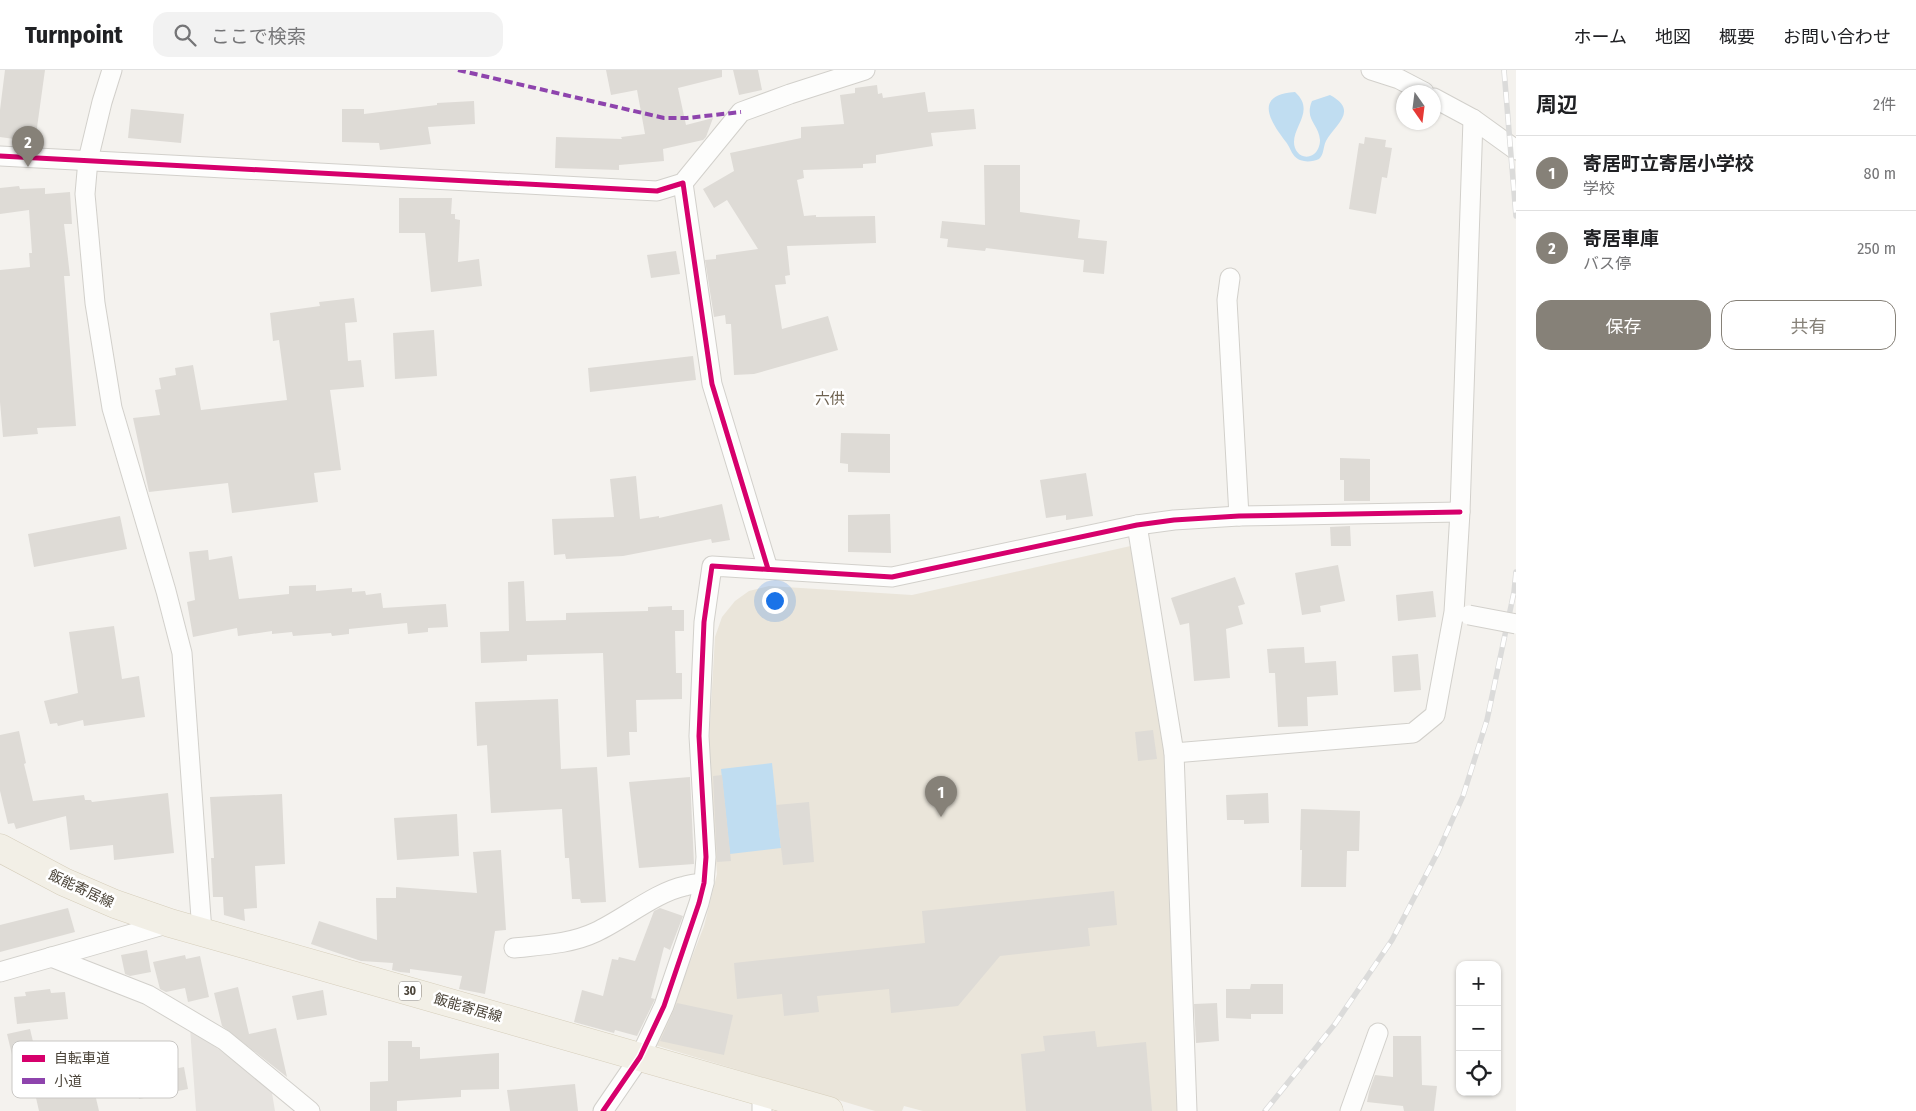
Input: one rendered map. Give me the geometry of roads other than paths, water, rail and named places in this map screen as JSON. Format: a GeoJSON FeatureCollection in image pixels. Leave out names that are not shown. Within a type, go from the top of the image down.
{"type":"FeatureCollection","features":[{"type":"Feature","properties":{"kind":"main road","name":"飯能寄居線"},"geometry":{"type":"LineString","coordinates":[[0,848],[64,882],[106,901],[170,923],[640,1057],[762,1101],[829,1111]]}},
{"type":"Feature","properties":{"kind":"street"},"geometry":{"type":"LineString","coordinates":[[112,70],[88,160],[85,194],[95,303],[112,408],[166,591],[182,653],[202,932]]}},
{"type":"Feature","properties":{"kind":"street"},"geometry":{"type":"LineString","coordinates":[[0,156],[657,191],[683,183],[741,112],[866,70]]}},
{"type":"Feature","properties":{"kind":"street"},"geometry":{"type":"LineString","coordinates":[[1371,70],[1399,79],[1411,85]]}},
{"type":"Feature","properties":{"kind":"street"},"geometry":{"type":"LineString","coordinates":[[1441,102],[1473,119],[1516,150]]}},
{"type":"Feature","properties":{"kind":"street"},"geometry":{"type":"LineString","coordinates":[[1174,753],[1413,733],[1435,715],[1462,614],[1460,512],[1473,119]]}},
{"type":"Feature","properties":{"kind":"street"},"geometry":{"type":"LineString","coordinates":[[683,183],[712,384],[768,569]]}},
{"type":"Feature","properties":{"kind":"street"},"geometry":{"type":"LineString","coordinates":[[1230,278],[1227,300],[1239,516]]}},
{"type":"Feature","properties":{"kind":"street"},"geometry":{"type":"LineString","coordinates":[[603,1111],[640,1057],[664,1006],[704,883],[706,857],[700,736],[704,622],[712,566],[892,578],[1137,525],[1174,520],[1239,516],[1460,512]]}},
{"type":"Feature","properties":{"kind":"street"},"geometry":{"type":"LineString","coordinates":[[1137,525],[1174,753],[1187,1111]]}},
{"type":"Feature","properties":{"kind":"street"},"geometry":{"type":"LineString","coordinates":[[1462,614],[1516,624]]}},
{"type":"Feature","properties":{"kind":"street"},"geometry":{"type":"LineString","coordinates":[[514,948],[566,942],[582,937],[596,932],[667,892],[684,886],[704,883]]}},
{"type":"Feature","properties":{"kind":"street"},"geometry":{"type":"LineString","coordinates":[[0,972],[170,923]]}},
{"type":"Feature","properties":{"kind":"street"},"geometry":{"type":"LineString","coordinates":[[51,957],[148,995],[224,1040],[310,1111]]}},
{"type":"Feature","properties":{"kind":"street"},"geometry":{"type":"LineString","coordinates":[[1350,1111],[1378,1033]]}},
{"type":"Feature","properties":{"kind":"water"},"geometry":{"type":"Polygon","coordinates":[[[1295,92],[1301,99],[1303,111],[1295,136],[1294,146],[1300,155],[1303,156],[1307,157],[1314,154],[1320,144],[1319,135],[1310,113],[1312,101],[1330,95],[1339,101],[1343,107],[1344,112],[1339,124],[1326,141],[1321,157],[1316,160],[1304,161],[1297,158],[1274,125],[1271,117],[1270,103],[1274,98],[1282,94],[1295,92]]]}},
{"type":"Feature","properties":{"kind":"water"},"geometry":{"type":"Polygon","coordinates":[[[772,763],[781,848],[730,854],[721,769],[772,763]]]}},
{"type":"Feature","properties":{"kind":"railway"},"geometry":{"type":"LineString","coordinates":[[1504,70],[1516,216]]}},
{"type":"Feature","properties":{"kind":"railway"},"geometry":{"type":"LineString","coordinates":[[1265,1111],[1335,1024],[1392,940],[1438,852],[1463,796],[1487,720],[1514,592],[1516,572]]}},
{"type":"Feature","properties":{"kind":"place","name":"寄居車庫"},"geometry":{"type":"Point","coordinates":[28,167]}},
{"type":"Feature","properties":{"kind":"place","name":"寄居町立寄居小学校"},"geometry":{"type":"Point","coordinates":[941,817]}},
{"type":"Feature","properties":{"kind":"district","name":"六供"},"geometry":{"type":"Point","coordinates":[830,399]}}]}
